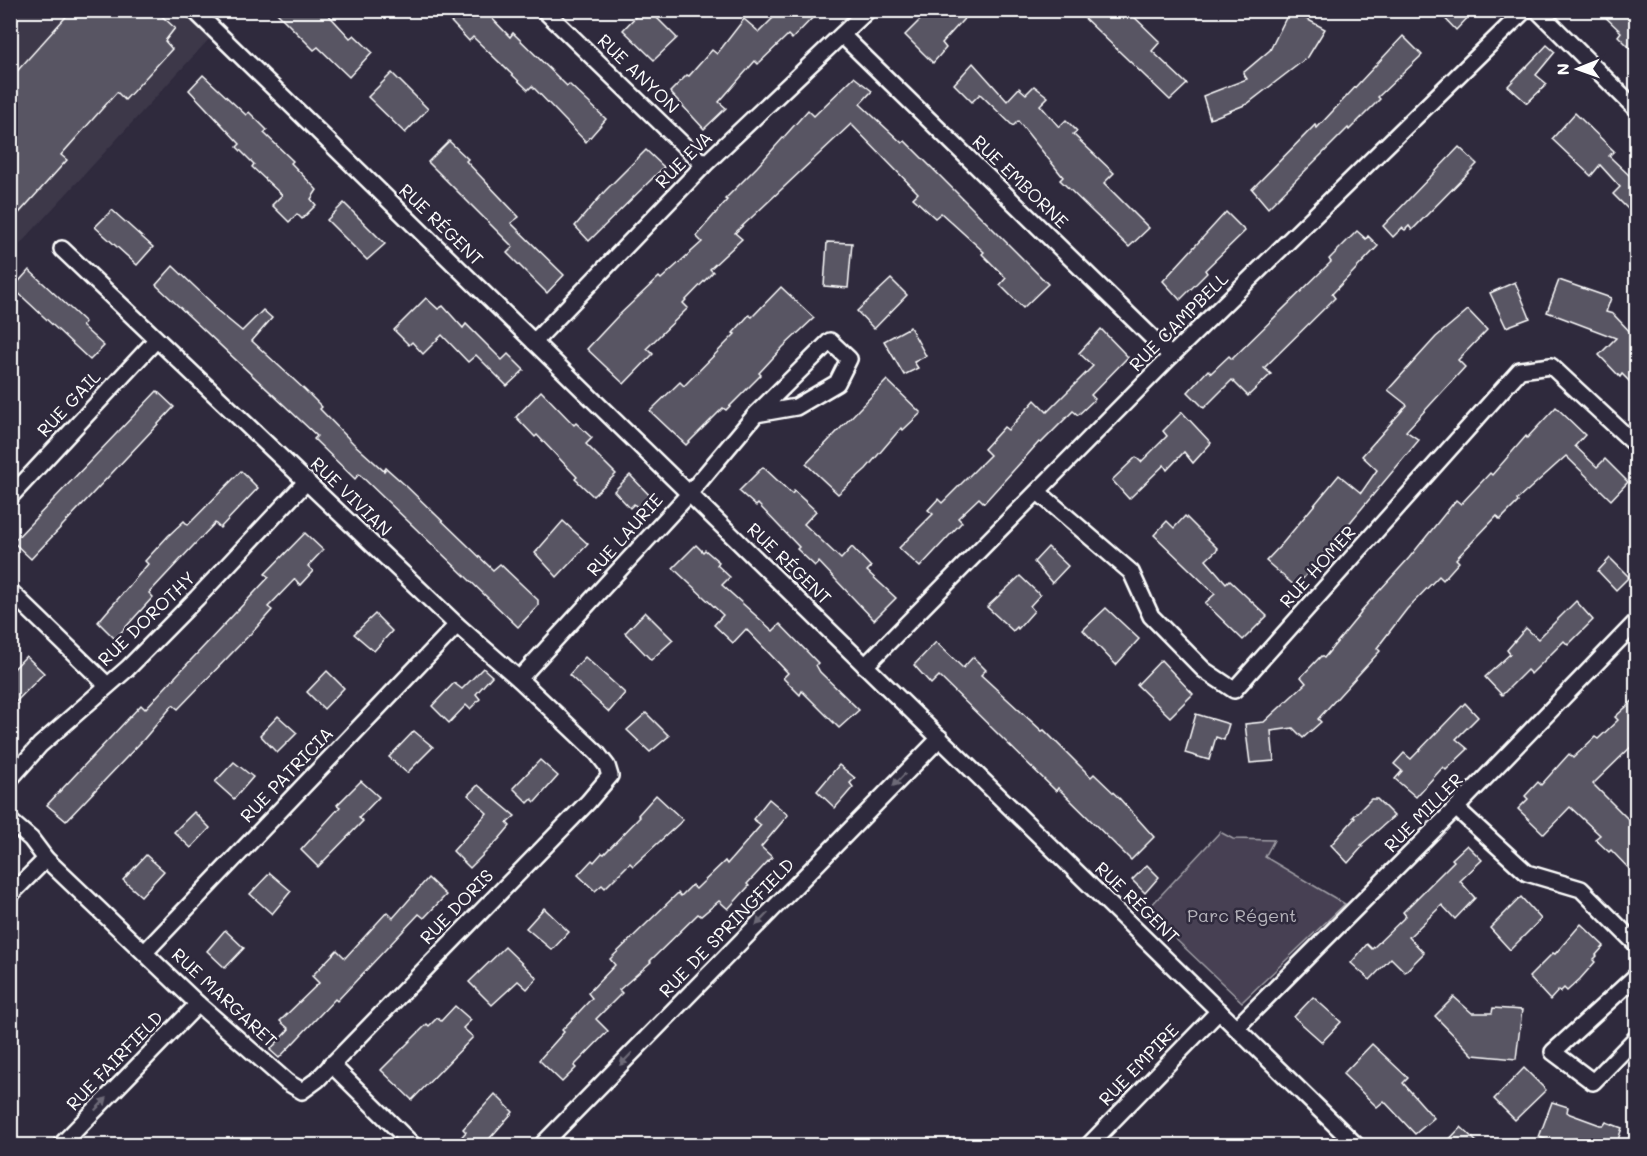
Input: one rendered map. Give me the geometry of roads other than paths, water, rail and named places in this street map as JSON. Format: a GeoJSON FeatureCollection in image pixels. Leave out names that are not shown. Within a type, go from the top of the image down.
{"type":"FeatureCollection","features":[{"type":"Feature","properties":{"kind":"street","name":"RUE RÉGENT"},"geometry":{"type":"LineString","coordinates":[[194,10],[1357,1146]]}},
{"type":"Feature","properties":{"kind":"street","name":"RUE ANYON"},"geometry":{"type":"LineString","coordinates":[[544,10],[704,165]]}},
{"type":"Feature","properties":{"kind":"street","name":"RUE EVA"},"geometry":{"type":"LineString","coordinates":[[534,342],[704,165],[868,10]]}},
{"type":"Feature","properties":{"kind":"street","name":"RUE CAMPBELL"},"geometry":{"type":"LineString","coordinates":[[865,666],[1171,356],[1525,10]]}},
{"type":"Feature","properties":{"kind":"street"},"geometry":{"type":"LineString","coordinates":[[1537,10],[1636,109]]}},
{"type":"Feature","properties":{"kind":"street","name":"RUE EMBORNE"},"geometry":{"type":"LineString","coordinates":[[842,35],[1171,356]]}},
{"type":"Feature","properties":{"kind":"street","name":"RUE VIVIAN"},"geometry":{"type":"LineString","coordinates":[[62,249],[458,625],[597,753],[607,766],[610,776]]}},
{"type":"Feature","properties":{"kind":"street","name":"RUE GAIL"},"geometry":{"type":"LineString","coordinates":[[10,497],[156,340]]}},
{"type":"Feature","properties":{"kind":"street","name":"RUE LAURIE"},"geometry":{"type":"LineString","coordinates":[[519,679],[688,494],[756,414],[830,341],[849,359],[837,383],[796,407],[756,414]]}},
{"type":"Feature","properties":{"kind":"street","name":"RUE HOMER"},"geometry":{"type":"LineString","coordinates":[[1038,492],[1131,572],[1151,616],[1204,670],[1234,690],[1520,370],[1551,366],[1636,446]]}},
{"type":"Feature","properties":{"kind":"street","name":"RUE DOROTHY"},"geometry":{"type":"LineString","coordinates":[[10,779],[40,745],[128,668],[307,481]]}},
{"type":"Feature","properties":{"kind":"street"},"geometry":{"type":"LineString","coordinates":[[10,591],[107,685]]}},
{"type":"Feature","properties":{"kind":"street","name":"RUE MILLER"},"geometry":{"type":"LineString","coordinates":[[1236,1028],[1456,808],[1636,622]]}},
{"type":"Feature","properties":{"kind":"street","name":"RUE PATRICIA"},"geometry":{"type":"LineString","coordinates":[[145,952],[458,625]]}},
{"type":"Feature","properties":{"kind":"street","name":"RUE DE SPRINGFIELD"},"geometry":{"type":"LineString","coordinates":[[541,1146],[940,738]]}},
{"type":"Feature","properties":{"kind":"street","name":"RUE DORIS"},"geometry":{"type":"LineString","coordinates":[[331,1064],[588,802],[610,776]]}},
{"type":"Feature","properties":{"kind":"street"},"geometry":{"type":"LineString","coordinates":[[1456,808],[1527,873],[1581,890],[1636,944]]}},
{"type":"Feature","properties":{"kind":"street","name":"RUE MARGARET"},"geometry":{"type":"LineString","coordinates":[[10,821],[30,839],[46,859],[198,1004],[297,1089],[302,1092],[308,1088],[331,1064]]}},
{"type":"Feature","properties":{"kind":"street"},"geometry":{"type":"LineString","coordinates":[[10,895],[46,859]]}},
{"type":"Feature","properties":{"kind":"street"},"geometry":{"type":"LineString","coordinates":[[1636,976],[1553,1052],[1593,1082],[1636,1038]]}},
{"type":"Feature","properties":{"kind":"street","name":"RUE FAIRFIELD"},"geometry":{"type":"LineString","coordinates":[[60,1146],[198,1004]]}},
{"type":"Feature","properties":{"kind":"street","name":"RUE EMPIRE"},"geometry":{"type":"LineString","coordinates":[[1088,1146],[1219,1011]]}},
{"type":"Feature","properties":{"kind":"street"},"geometry":{"type":"LineString","coordinates":[[331,1064],[414,1146]]}},
{"type":"Feature","properties":{"kind":"park label","name":"Parc Régent"},"geometry":{"type":"Point","coordinates":[1242,916]}}]}
